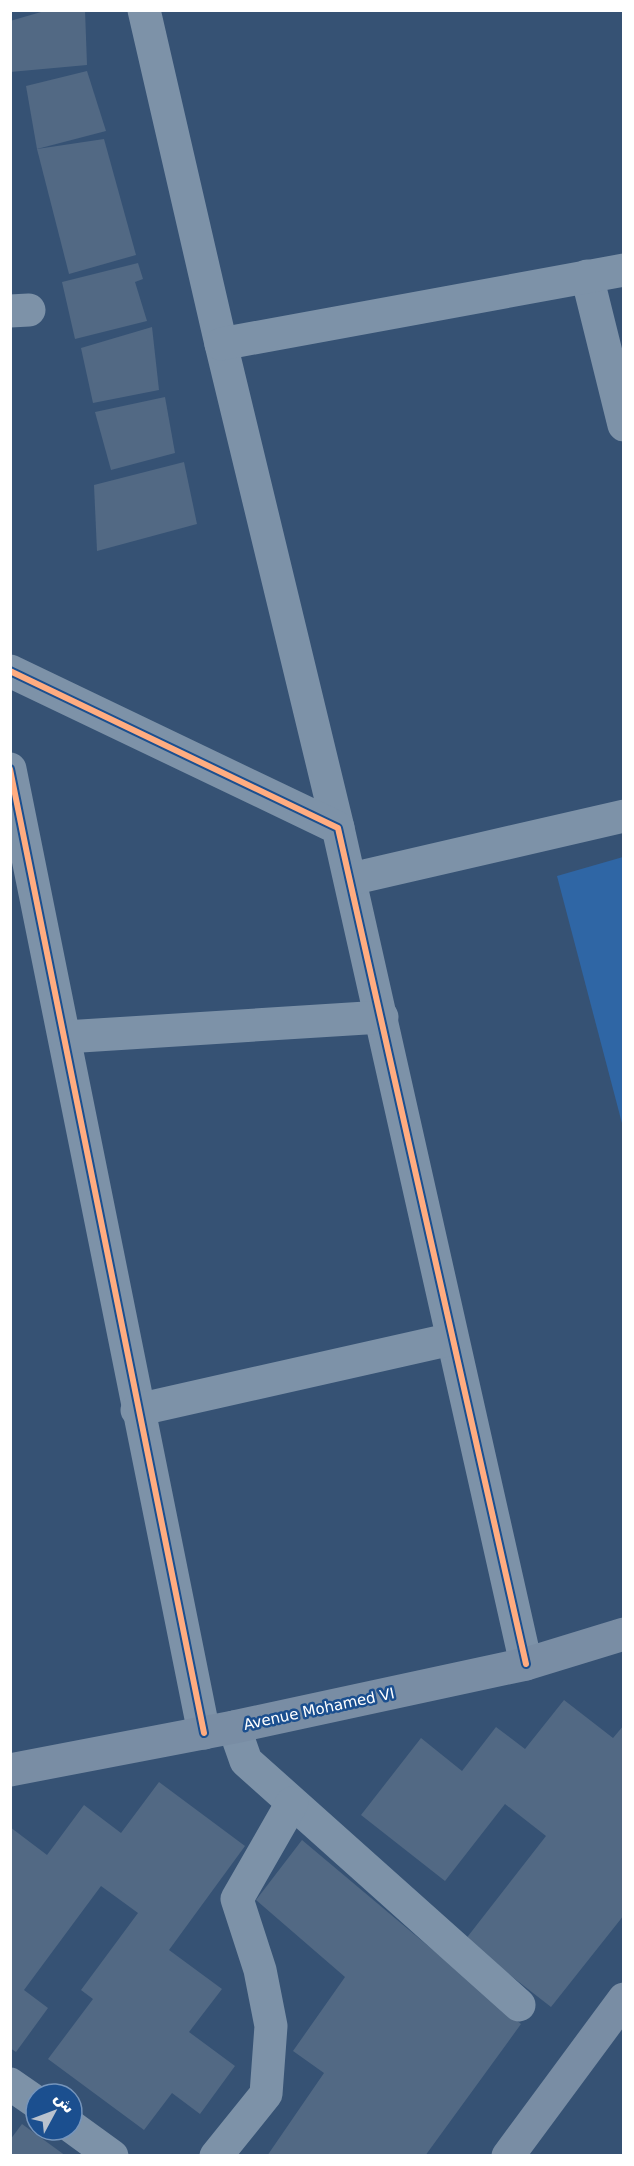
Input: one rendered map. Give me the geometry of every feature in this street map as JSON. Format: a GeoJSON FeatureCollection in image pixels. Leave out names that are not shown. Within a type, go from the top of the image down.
{"type":"FeatureCollection","features":[{"type":"Feature","properties":{"kind":"main road","name":"Avenue Mohamed VI"},"geometry":{"type":"LineString","coordinates":[[10,1770],[219,1730],[526,1664],[624,1634]]}},
{"type":"Feature","properties":{"kind":"main road"},"geometry":{"type":"LineString","coordinates":[[508,2156],[624,1999]]}},
{"type":"Feature","properties":{"kind":"street"},"geometry":{"type":"LineString","coordinates":[[144,10],[221,344],[351,879],[526,1664]]}},
{"type":"Feature","properties":{"kind":"street"},"geometry":{"type":"LineString","coordinates":[[221,344],[624,270]]}},
{"type":"Feature","properties":{"kind":"street"},"geometry":{"type":"LineString","coordinates":[[587,276],[624,425]]}},
{"type":"Feature","properties":{"kind":"street"},"geometry":{"type":"LineString","coordinates":[[10,671],[338,828]]}},
{"type":"Feature","properties":{"kind":"street"},"geometry":{"type":"LineString","coordinates":[[10,769],[65,1037],[137,1410],[219,1730],[246,1761],[519,2005]]}},
{"type":"Feature","properties":{"kind":"street"},"geometry":{"type":"LineString","coordinates":[[351,879],[624,816]]}},
{"type":"Feature","properties":{"kind":"street"},"geometry":{"type":"LineString","coordinates":[[65,1037],[382,1017]]}},
{"type":"Feature","properties":{"kind":"street"},"geometry":{"type":"LineString","coordinates":[[137,1410],[452,1339]]}},
{"type":"Feature","properties":{"kind":"street"},"geometry":{"type":"LineString","coordinates":[[216,2156],[266,2094],[271,2026],[260,1970],[237,1899],[292,1803]]}},
{"type":"Feature","properties":{"kind":"street"},"geometry":{"type":"LineString","coordinates":[[10,2084],[24,2094]]}},
{"type":"Feature","properties":{"kind":"street"},"geometry":{"type":"LineString","coordinates":[[84,2136],[112,2156]]}},
{"type":"Feature","properties":{"kind":"shaded area"},"geometry":{"type":"Polygon","coordinates":[[[624,857],[623,1127],[557,876],[624,857]]]}},
{"type":"Feature","properties":{"kind":"building"},"geometry":{"type":"Polygon","coordinates":[[[48,10],[85,10],[87,65],[10,72],[10,21],[48,10]]]}},
{"type":"Feature","properties":{"kind":"building"},"geometry":{"type":"Polygon","coordinates":[[[87,71],[106,131],[37,149],[26,86],[87,71]]]}},
{"type":"Feature","properties":{"kind":"building"},"geometry":{"type":"Polygon","coordinates":[[[104,139],[136,255],[69,274],[37,149],[104,139]]]}},
{"type":"Feature","properties":{"kind":"building"},"geometry":{"type":"Polygon","coordinates":[[[138,263],[143,279],[135,282],[147,321],[75,339],[62,282],[138,263]]]}},
{"type":"Feature","properties":{"kind":"building"},"geometry":{"type":"Polygon","coordinates":[[[152,327],[159,390],[93,403],[81,348],[152,327]]]}},
{"type":"Feature","properties":{"kind":"building"},"geometry":{"type":"Polygon","coordinates":[[[165,397],[175,453],[111,470],[95,412],[165,397]]]}},
{"type":"Feature","properties":{"kind":"building"},"geometry":{"type":"Polygon","coordinates":[[[184,462],[197,524],[97,551],[94,485],[184,462]]]}},
{"type":"Feature","properties":{"kind":"building"},"geometry":{"type":"Polygon","coordinates":[[[564,1700],[613,1738],[624,1725],[624,1915],[551,2007],[465,1940],[546,1836],[505,1804],[445,1881],[361,1815],[421,1738],[462,1771],[496,1727],[525,1749],[564,1700]]]}},
{"type":"Feature","properties":{"kind":"building"},"geometry":{"type":"Polygon","coordinates":[[[159,1782],[245,1846],[169,1950],[222,1989],[189,2032],[235,2066],[200,2114],[172,2093],[144,2130],[84,2086],[84,2082],[79,2082],[48,2059],[93,1999],[81,1990],[138,1913],[101,1886],[24,1990],[48,2008],[16,2052],[10,2048],[10,1827],[47,1855],[84,1805],[121,1833],[159,1782]]]}},
{"type":"Feature","properties":{"kind":"building"},"geometry":{"type":"Polygon","coordinates":[[[302,1840],[521,2024],[425,2156],[267,2156],[324,2073],[293,2051],[345,1977],[256,1900],[302,1840]]]}},
{"type":"Feature","properties":{"kind":"building"},"geometry":{"type":"Polygon","coordinates":[[[22,2124],[24,2125],[24,2142],[47,2142],[66,2156],[10,2156],[10,2140],[22,2124]]]}},
{"type":"Feature","properties":{"kind":"cycle path"},"geometry":{"type":"LineString","coordinates":[[10,671],[338,828],[526,1664]]}},
{"type":"Feature","properties":{"kind":"cycle path"},"geometry":{"type":"LineString","coordinates":[[10,769],[204,1733]]}}]}
